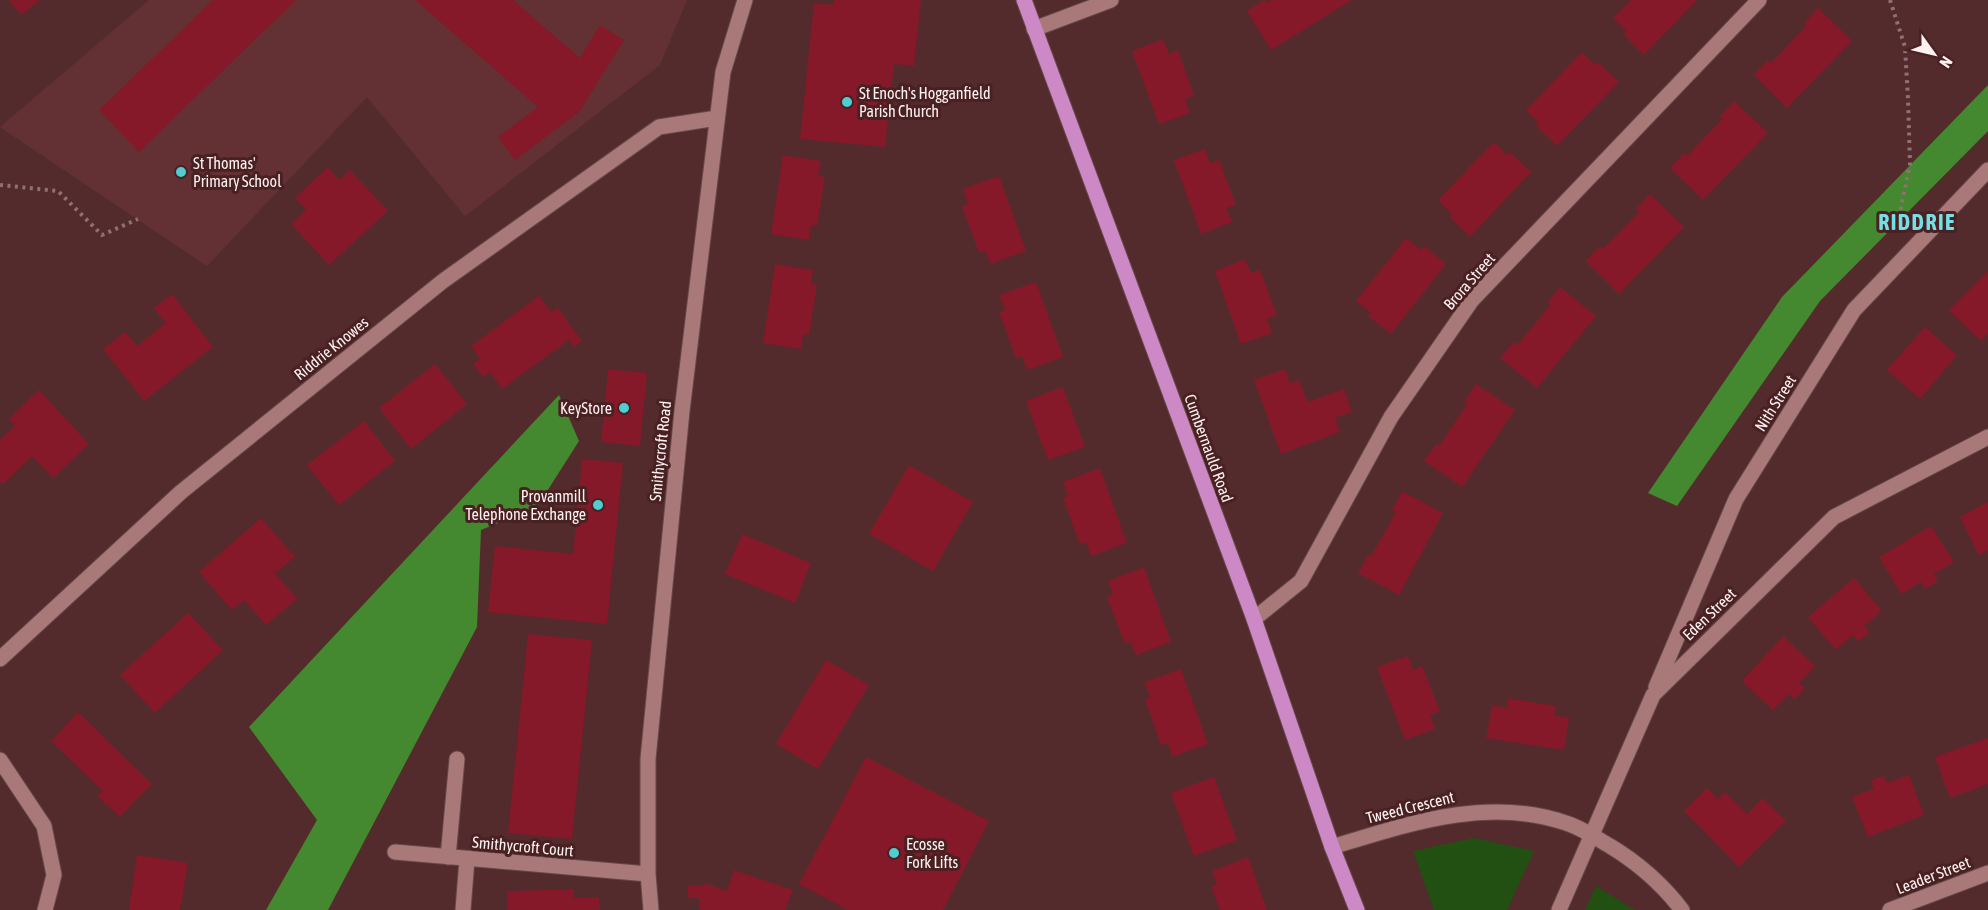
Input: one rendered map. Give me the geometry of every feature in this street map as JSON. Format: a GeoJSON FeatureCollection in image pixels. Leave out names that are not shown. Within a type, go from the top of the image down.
{"type":"FeatureCollection","features":[{"type":"Feature","properties":{"kind":"main road","name":"Cumbernauld Road"},"geometry":{"type":"LineString","coordinates":[[1024,0],[1254,619],[1332,846],[1357,910]]}},
{"type":"Feature","properties":{"kind":"street","name":"Smithycroft Road"},"geometry":{"type":"LineString","coordinates":[[651,910],[648,874],[649,747],[682,411],[723,72],[745,0]]}},
{"type":"Feature","properties":{"kind":"street"},"geometry":{"type":"LineString","coordinates":[[1034,29],[1111,0]]}},
{"type":"Feature","properties":{"kind":"street","name":"Brora Street"},"geometry":{"type":"LineString","coordinates":[[1254,619],[1301,581],[1391,417],[1472,300],[1759,0]]}},
{"type":"Feature","properties":{"kind":"street","name":"Riddrie Knowes"},"geometry":{"type":"LineString","coordinates":[[0,659],[181,492],[443,281],[659,127],[717,118]]}},
{"type":"Feature","properties":{"kind":"street","name":"Nith Street"},"geometry":{"type":"LineString","coordinates":[[1653,695],[1737,499],[1854,310],[1988,170]]}},
{"type":"Feature","properties":{"kind":"street","name":"Eden Street"},"geometry":{"type":"LineString","coordinates":[[1559,910],[1653,695],[1834,517],[1988,437]]}},
{"type":"Feature","properties":{"kind":"street"},"geometry":{"type":"LineString","coordinates":[[448,857],[457,759]]}},
{"type":"Feature","properties":{"kind":"street"},"geometry":{"type":"LineString","coordinates":[[0,760],[44,826],[54,875],[45,910]]}},
{"type":"Feature","properties":{"kind":"street","name":"Tweed Crescent"},"geometry":{"type":"LineString","coordinates":[[1332,846],[1418,822],[1468,812],[1516,812],[1566,823],[1592,835],[1627,856],[1683,910]]}},
{"type":"Feature","properties":{"kind":"street","name":"Smithycroft Court"},"geometry":{"type":"LineString","coordinates":[[395,852],[648,874]]}},
{"type":"Feature","properties":{"kind":"street"},"geometry":{"type":"LineString","coordinates":[[463,910],[467,859]]}},
{"type":"Feature","properties":{"kind":"street","name":"Leader Street"},"geometry":{"type":"LineString","coordinates":[[1890,910],[1988,873]]}},
{"type":"Feature","properties":{"kind":"path"},"geometry":{"type":"LineString","coordinates":[[1890,0],[1905,47],[1910,164],[1890,273]]}},
{"type":"Feature","properties":{"kind":"path"},"geometry":{"type":"LineString","coordinates":[[0,185],[58,191],[102,235],[138,219]]}},
{"type":"Feature","properties":{"kind":"shaded area","name":"St Thomas' Primary School"},"geometry":{"type":"Polygon","coordinates":[[[149,0],[687,0],[660,65],[465,216],[367,97],[207,266],[0,127],[149,0]]]}},
{"type":"Feature","properties":{"kind":"green space"},"geometry":{"type":"Polygon","coordinates":[[[1988,85],[1988,131],[1820,301],[1677,506],[1648,493],[1782,297],[1988,85]]]}},
{"type":"Feature","properties":{"kind":"green space"},"geometry":{"type":"Polygon","coordinates":[[[559,395],[579,441],[537,507],[481,530],[477,627],[328,910],[266,910],[317,820],[249,727],[559,395]]]}},
{"type":"Feature","properties":{"kind":"green space"},"geometry":{"type":"Polygon","coordinates":[[[1474,838],[1534,851],[1507,910],[1434,910],[1413,851],[1474,838]]]}},
{"type":"Feature","properties":{"kind":"green space"},"geometry":{"type":"Polygon","coordinates":[[[1596,886],[1635,910],[1585,910],[1596,886]]]}},
{"type":"Feature","properties":{"kind":"building"},"geometry":{"type":"Polygon","coordinates":[[[9,0],[40,0],[21,15],[9,0]]]}},
{"type":"Feature","properties":{"kind":"building"},"geometry":{"type":"Polygon","coordinates":[[[213,0],[296,0],[139,152],[99,110],[213,0]]]}},
{"type":"Feature","properties":{"kind":"building"},"geometry":{"type":"Polygon","coordinates":[[[415,0],[513,0],[580,58],[600,25],[624,40],[579,112],[515,160],[498,137],[538,107],[415,0]]]}},
{"type":"Feature","properties":{"kind":"building","name":"St Enoch's Hogganfield Parish Church"},"geometry":{"type":"Polygon","coordinates":[[[834,0],[921,0],[914,66],[894,64],[885,147],[800,139],[814,3],[834,5],[834,0]]]}},
{"type":"Feature","properties":{"kind":"building"},"geometry":{"type":"Polygon","coordinates":[[[1264,0],[1267,3],[1271,0],[1352,0],[1271,50],[1247,11],[1264,0]]]}},
{"type":"Feature","properties":{"kind":"building"},"geometry":{"type":"Polygon","coordinates":[[[1631,0],[1697,0],[1644,55],[1624,35],[1626,31],[1613,18],[1631,0]]]}},
{"type":"Feature","properties":{"kind":"building"},"geometry":{"type":"Polygon","coordinates":[[[1818,8],[1852,41],[1787,108],[1754,75],[1768,60],[1771,63],[1806,26],[1804,23],[1818,8]]]}},
{"type":"Feature","properties":{"kind":"building"},"geometry":{"type":"Polygon","coordinates":[[[1163,39],[1169,54],[1178,50],[1194,96],[1185,99],[1190,113],[1159,124],[1132,51],[1163,39]]]}},
{"type":"Feature","properties":{"kind":"building"},"geometry":{"type":"Polygon","coordinates":[[[1582,52],[1595,65],[1598,62],[1619,82],[1557,146],[1536,126],[1539,123],[1526,110],[1582,52]]]}},
{"type":"Feature","properties":{"kind":"building"},"geometry":{"type":"Polygon","coordinates":[[[1734,101],[1768,133],[1703,200],[1670,168],[1684,153],[1687,156],[1722,119],[1720,116],[1734,101]]]}},
{"type":"Feature","properties":{"kind":"building"},"geometry":{"type":"Polygon","coordinates":[[[1494,142],[1507,155],[1510,152],[1531,172],[1470,237],[1449,216],[1452,214],[1438,200],[1494,142]]]}},
{"type":"Feature","properties":{"kind":"building"},"geometry":{"type":"Polygon","coordinates":[[[1205,149],[1210,163],[1219,160],[1236,205],[1226,208],[1232,222],[1201,234],[1174,160],[1205,149]]]}},
{"type":"Feature","properties":{"kind":"building"},"geometry":{"type":"Polygon","coordinates":[[[783,155],[821,161],[818,176],[825,177],[817,226],[811,225],[809,240],[771,234],[783,155]]]}},
{"type":"Feature","properties":{"kind":"building"},"geometry":{"type":"Polygon","coordinates":[[[328,167],[339,180],[350,170],[388,211],[329,265],[291,224],[306,210],[295,198],[328,167]]]}},
{"type":"Feature","properties":{"kind":"building"},"geometry":{"type":"Polygon","coordinates":[[[999,176],[1026,251],[990,264],[985,250],[979,253],[962,206],[968,204],[963,189],[999,176]]]}},
{"type":"Feature","properties":{"kind":"building"},"geometry":{"type":"Polygon","coordinates":[[[1650,194],[1684,227],[1619,294],[1586,261],[1600,246],[1603,249],[1639,212],[1636,209],[1650,194]]]}},
{"type":"Feature","properties":{"kind":"building"},"geometry":{"type":"Polygon","coordinates":[[[1406,238],[1421,250],[1424,246],[1446,264],[1391,334],[1368,316],[1371,313],[1356,301],[1406,238]]]}},
{"type":"Feature","properties":{"kind":"building"},"geometry":{"type":"Polygon","coordinates":[[[1245,259],[1251,273],[1260,270],[1277,315],[1267,319],[1272,333],[1241,344],[1215,271],[1245,259]]]}},
{"type":"Feature","properties":{"kind":"building"},"geometry":{"type":"Polygon","coordinates":[[[775,264],[813,270],[811,284],[817,285],[809,335],[803,334],[801,349],[763,343],[775,264]]]}},
{"type":"Feature","properties":{"kind":"building"},"geometry":{"type":"Polygon","coordinates":[[[1988,271],[1988,333],[1981,341],[1949,310],[1988,271]]]}},
{"type":"Feature","properties":{"kind":"building"},"geometry":{"type":"Polygon","coordinates":[[[1036,282],[1063,357],[1027,370],[1022,356],[1016,358],[999,312],[1005,310],[999,295],[1036,282]]]}},
{"type":"Feature","properties":{"kind":"building"},"geometry":{"type":"Polygon","coordinates":[[[1560,287],[1596,316],[1537,388],[1500,358],[1514,342],[1517,344],[1520,342],[1550,305],[1547,303],[1560,287]]]}},
{"type":"Feature","properties":{"kind":"building"},"geometry":{"type":"Polygon","coordinates":[[[172,294],[213,347],[144,401],[103,349],[125,332],[137,346],[166,323],[154,308],[172,294]]]}},
{"type":"Feature","properties":{"kind":"building"},"geometry":{"type":"Polygon","coordinates":[[[539,296],[551,312],[558,308],[582,341],[574,347],[569,340],[502,389],[490,372],[483,377],[473,364],[480,359],[471,346],[539,296]]]}},
{"type":"Feature","properties":{"kind":"building"},"geometry":{"type":"Polygon","coordinates":[[[1925,327],[1957,355],[1920,399],[1887,370],[1925,327]]]}},
{"type":"Feature","properties":{"kind":"building"},"geometry":{"type":"Polygon","coordinates":[[[435,364],[467,404],[411,449],[379,408],[435,364]]]}},
{"type":"Feature","properties":{"kind":"building","name":"KeyStore"},"geometry":{"type":"Polygon","coordinates":[[[608,369],[647,373],[640,446],[601,442],[608,369]]]}},
{"type":"Feature","properties":{"kind":"building"},"geometry":{"type":"Polygon","coordinates":[[[1285,369],[1290,383],[1299,380],[1308,402],[1344,389],[1352,412],[1335,418],[1340,432],[1281,454],[1254,380],[1285,369]]]}},
{"type":"Feature","properties":{"kind":"building"},"geometry":{"type":"Polygon","coordinates":[[[1476,384],[1515,410],[1462,487],[1424,461],[1436,444],[1439,446],[1467,404],[1464,402],[1476,384]]]}},
{"type":"Feature","properties":{"kind":"building"},"geometry":{"type":"Polygon","coordinates":[[[1063,387],[1085,447],[1048,460],[1026,401],[1063,387]]]}},
{"type":"Feature","properties":{"kind":"building"},"geometry":{"type":"Polygon","coordinates":[[[39,390],[89,444],[53,478],[32,456],[3,484],[0,481],[0,440],[15,426],[9,419],[39,390]]]}},
{"type":"Feature","properties":{"kind":"building"},"geometry":{"type":"Polygon","coordinates":[[[364,421],[395,461],[339,505],[307,465],[364,421]]]}},
{"type":"Feature","properties":{"kind":"building","name":"Provanmill Telephone Exchange"},"geometry":{"type":"Polygon","coordinates":[[[582,459],[623,463],[607,624],[488,612],[495,546],[573,554],[582,459]]]}},
{"type":"Feature","properties":{"kind":"building"},"geometry":{"type":"Polygon","coordinates":[[[909,465],[973,502],[933,571],[869,534],[909,465]]]}},
{"type":"Feature","properties":{"kind":"building"},"geometry":{"type":"Polygon","coordinates":[[[1100,468],[1127,543],[1091,556],[1086,542],[1080,545],[1063,498],[1068,496],[1063,482],[1100,468]]]}},
{"type":"Feature","properties":{"kind":"building"},"geometry":{"type":"Polygon","coordinates":[[[1402,491],[1443,513],[1399,595],[1358,573],[1368,555],[1371,556],[1373,553],[1396,512],[1392,510],[1402,491]]]}},
{"type":"Feature","properties":{"kind":"building"},"geometry":{"type":"Polygon","coordinates":[[[1988,502],[1988,550],[1979,555],[1960,517],[1988,502]]]}},
{"type":"Feature","properties":{"kind":"building"},"geometry":{"type":"Polygon","coordinates":[[[261,518],[295,557],[275,573],[297,599],[266,625],[244,600],[232,610],[199,572],[261,518]]]}},
{"type":"Feature","properties":{"kind":"building"},"geometry":{"type":"Polygon","coordinates":[[[1931,526],[1954,562],[1934,574],[1938,581],[1932,585],[1925,589],[1921,582],[1901,594],[1879,557],[1931,526]]]}},
{"type":"Feature","properties":{"kind":"building"},"geometry":{"type":"Polygon","coordinates":[[[742,534],[811,563],[795,603],[725,574],[742,534]]]}},
{"type":"Feature","properties":{"kind":"building"},"geometry":{"type":"Polygon","coordinates":[[[1144,567],[1171,642],[1136,655],[1130,641],[1125,644],[1107,597],[1113,595],[1108,581],[1144,567]]]}},
{"type":"Feature","properties":{"kind":"building"},"geometry":{"type":"Polygon","coordinates":[[[1854,578],[1882,611],[1864,626],[1870,632],[1858,641],[1853,635],[1836,650],[1808,617],[1854,578]]]}},
{"type":"Feature","properties":{"kind":"building"},"geometry":{"type":"Polygon","coordinates":[[[188,613],[223,650],[155,713],[120,675],[188,613]]]}},
{"type":"Feature","properties":{"kind":"building"},"geometry":{"type":"Polygon","coordinates":[[[528,634],[592,640],[572,839],[508,833],[528,634]]]}},
{"type":"Feature","properties":{"kind":"building"},"geometry":{"type":"Polygon","coordinates":[[[1783,636],[1815,666],[1799,683],[1805,688],[1795,699],[1789,694],[1773,710],[1742,681],[1783,636]]]}},
{"type":"Feature","properties":{"kind":"building"},"geometry":{"type":"Polygon","coordinates":[[[1408,656],[1413,670],[1422,666],[1440,711],[1430,715],[1435,729],[1405,740],[1377,667],[1408,656]]]}},
{"type":"Feature","properties":{"kind":"building"},"geometry":{"type":"Polygon","coordinates":[[[826,660],[869,685],[818,769],[776,744],[826,660]]]}},
{"type":"Feature","properties":{"kind":"building"},"geometry":{"type":"Polygon","coordinates":[[[1181,669],[1208,744],[1172,757],[1168,743],[1161,745],[1145,699],[1150,697],[1145,682],[1181,669]]]}},
{"type":"Feature","properties":{"kind":"building"},"geometry":{"type":"Polygon","coordinates":[[[1508,698],[1556,706],[1554,715],[1569,718],[1564,750],[1486,738],[1492,705],[1507,708],[1508,698]]]}},
{"type":"Feature","properties":{"kind":"building"},"geometry":{"type":"Polygon","coordinates":[[[78,712],[152,784],[120,817],[97,796],[103,791],[51,741],[78,712]]]}},
{"type":"Feature","properties":{"kind":"building"},"geometry":{"type":"Polygon","coordinates":[[[1988,738],[1988,784],[1950,798],[1935,757],[1988,738]]]}},
{"type":"Feature","properties":{"kind":"building","name":"Ecosse Fork Lifts"},"geometry":{"type":"Polygon","coordinates":[[[866,757],[989,821],[943,910],[848,910],[799,884],[866,757]]]}},
{"type":"Feature","properties":{"kind":"building"},"geometry":{"type":"Polygon","coordinates":[[[1909,775],[1924,815],[1868,837],[1852,797],[1874,789],[1871,781],[1877,778],[1884,776],[1887,783],[1909,775]]]}},
{"type":"Feature","properties":{"kind":"building"},"geometry":{"type":"Polygon","coordinates":[[[1214,777],[1237,840],[1194,856],[1171,793],[1214,777]]]}},
{"type":"Feature","properties":{"kind":"building"},"geometry":{"type":"Polygon","coordinates":[[[1707,788],[1718,799],[1725,792],[1747,814],[1763,798],[1786,821],[1739,867],[1684,811],[1707,788]]]}},
{"type":"Feature","properties":{"kind":"building"},"geometry":{"type":"Polygon","coordinates":[[[137,855],[188,863],[180,910],[129,910],[137,855]]]}},
{"type":"Feature","properties":{"kind":"building"},"geometry":{"type":"Polygon","coordinates":[[[1248,857],[1267,910],[1220,910],[1211,887],[1217,885],[1212,871],[1248,857]]]}},
{"type":"Feature","properties":{"kind":"building"},"geometry":{"type":"Polygon","coordinates":[[[734,870],[793,890],[785,910],[699,910],[699,898],[688,898],[687,885],[704,886],[705,883],[727,891],[734,870]]]}},
{"type":"Feature","properties":{"kind":"building"},"geometry":{"type":"Polygon","coordinates":[[[574,889],[574,898],[599,897],[600,910],[507,910],[507,891],[574,889]]]}},
{"type":"Feature","properties":{"kind":"place","name":"St Enoch's Hogganfield Parish Church"},"geometry":{"type":"Point","coordinates":[847,102]}},
{"type":"Feature","properties":{"kind":"place","name":"St Thomas' Primary School"},"geometry":{"type":"Point","coordinates":[181,172]}},
{"type":"Feature","properties":{"kind":"place","name":"KeyStore"},"geometry":{"type":"Point","coordinates":[624,408]}},
{"type":"Feature","properties":{"kind":"place","name":"Provanmill Telephone Exchange"},"geometry":{"type":"Point","coordinates":[598,505]}},
{"type":"Feature","properties":{"kind":"place","name":"Ecosse Fork Lifts"},"geometry":{"type":"Point","coordinates":[894,853]}},
{"type":"Feature","properties":{"kind":"district","name":"RIDDRIE"},"geometry":{"type":"Point","coordinates":[1917,222]}}]}
